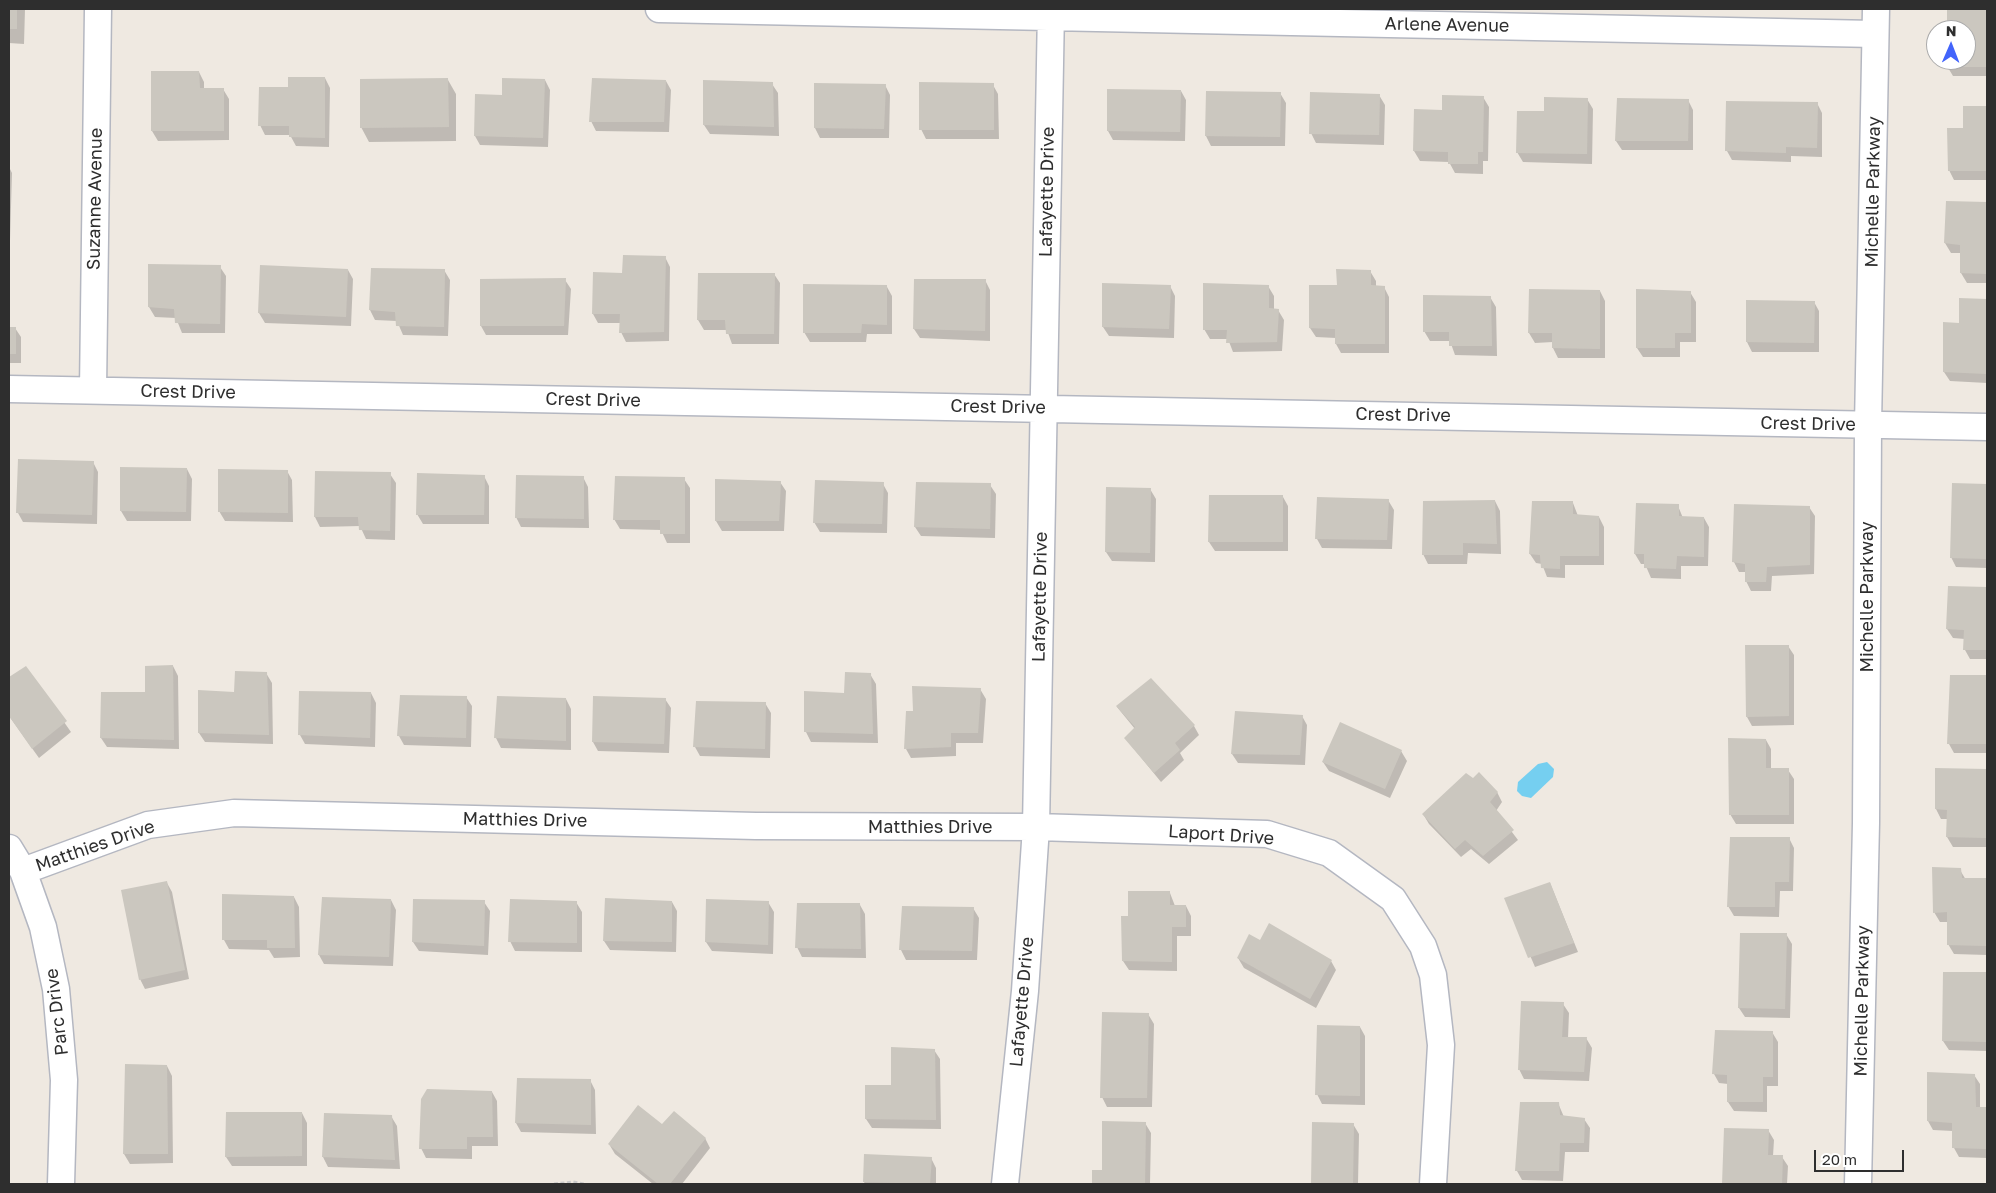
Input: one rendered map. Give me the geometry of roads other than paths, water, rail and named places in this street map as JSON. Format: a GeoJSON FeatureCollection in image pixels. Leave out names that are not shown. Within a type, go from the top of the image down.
{"type":"FeatureCollection","features":[{"type":"Feature","properties":{"kind":"street","name":"Suzanne Avenue"},"geometry":{"type":"LineString","coordinates":[[93,390],[98,9]]}},
{"type":"Feature","properties":{"kind":"street","name":"Arlene Avenue"},"geometry":{"type":"LineString","coordinates":[[659,9],[1876,21]]}},
{"type":"Feature","properties":{"kind":"street","name":"Lafayette Drive"},"geometry":{"type":"LineString","coordinates":[[1005,1184],[1025,991],[1036,827],[1051,12]]}},
{"type":"Feature","properties":{"kind":"street","name":"Michelle Parkway"},"geometry":{"type":"LineString","coordinates":[[1858,1184],[1865,833],[1868,425],[1876,21]]}},
{"type":"Feature","properties":{"kind":"street","name":"Crest Drive"},"geometry":{"type":"LineString","coordinates":[[9,389],[1987,427]]}},
{"type":"Feature","properties":{"kind":"street","name":"Matthies Drive"},"geometry":{"type":"LineString","coordinates":[[23,871],[148,825],[234,813],[756,826],[1036,827]]}},
{"type":"Feature","properties":{"kind":"street","name":"Laport Drive"},"geometry":{"type":"LineString","coordinates":[[1036,827],[1267,834],[1329,853],[1393,899],[1423,946],[1433,975],[1441,1045],[1433,1184]]}},
{"type":"Feature","properties":{"kind":"street","name":"Parc Drive"},"geometry":{"type":"LineString","coordinates":[[9,848],[23,871],[44,926],[56,990],[64,1080],[61,1184]]}},
{"type":"Feature","properties":{"kind":"water"},"geometry":{"type":"Polygon","coordinates":[[[1547,762],[1554,769],[1553,777],[1531,798],[1522,796],[1517,791],[1518,782],[1538,764],[1547,762]]]}}]}
